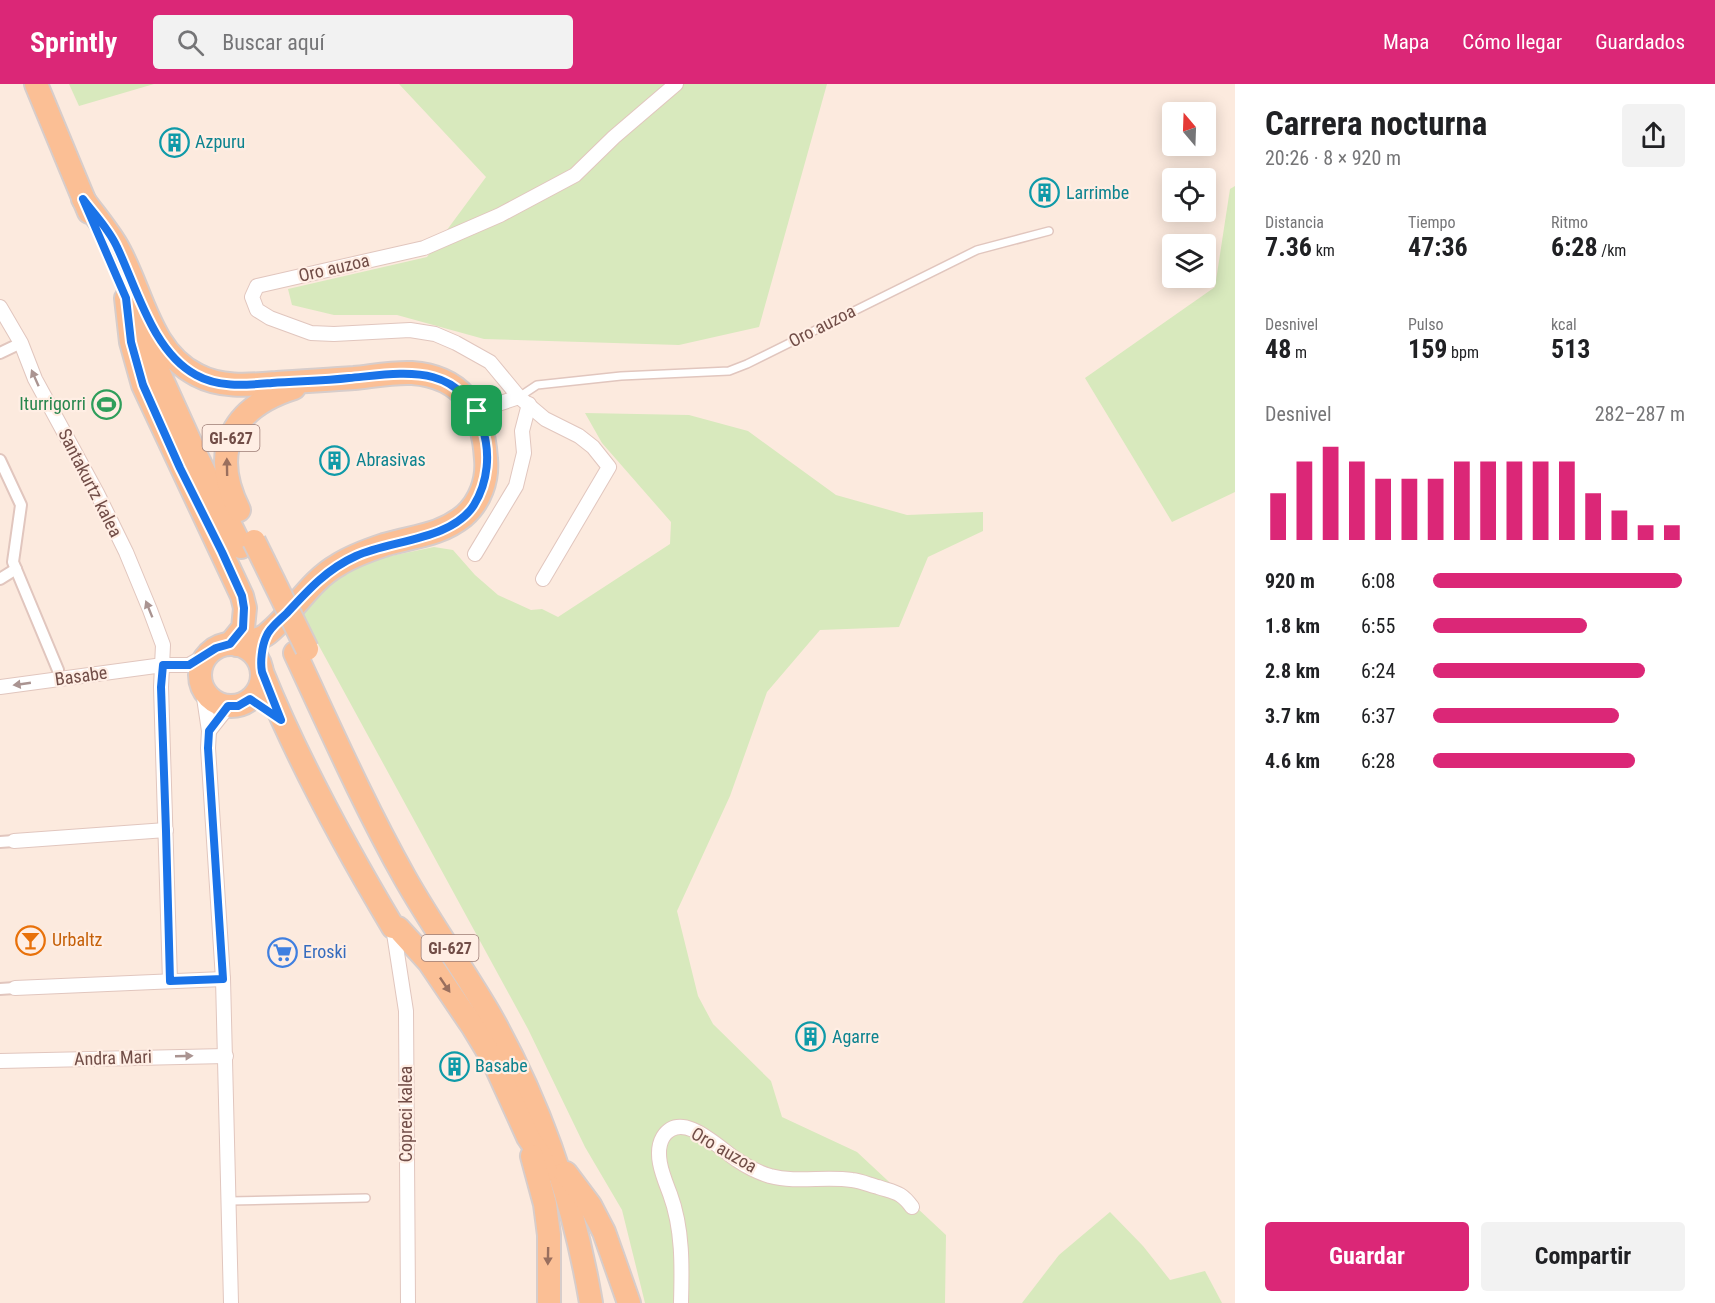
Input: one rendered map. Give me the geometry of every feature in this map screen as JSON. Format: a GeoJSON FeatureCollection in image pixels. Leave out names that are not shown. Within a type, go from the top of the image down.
{"type":"FeatureCollection","features":[{"type":"Feature","properties":{"kind":"main road","name":"GI-627"},"geometry":{"type":"LineString","coordinates":[[36,84],[83,199],[197,457],[247,544],[301,651],[336,741],[380,831],[406,880],[461,965],[508,1050],[536,1111],[555,1159],[578,1235],[591,1303]]}},
{"type":"Feature","properties":{"kind":"main road","name":"GI-627"},"geometry":{"type":"LineString","coordinates":[[83,199],[116,244],[163,345],[176,360],[196,375],[227,385],[319,381],[410,373],[432,375],[465,396],[477,411],[484,434],[487,469],[482,491],[470,510],[450,526],[417,538],[385,545],[338,565],[321,577],[266,636],[216,648],[200,671]]}},
{"type":"Feature","properties":{"kind":"main road","name":"GI-627"},"geometry":{"type":"LineString","coordinates":[[126,298],[131,342],[143,385],[242,596],[243,628],[234,645]]}},
{"type":"Feature","properties":{"kind":"main road","name":"GI-627"},"geometry":{"type":"LineString","coordinates":[[247,544],[226,474],[226,458],[234,430],[250,409],[261,402],[277,394],[319,381]]}},
{"type":"Feature","properties":{"kind":"main road"},"geometry":{"type":"LineString","coordinates":[[200,671],[210,699],[218,704],[238,706],[250,699],[260,687],[266,636]]}},
{"type":"Feature","properties":{"kind":"main road","name":"GI-627"},"geometry":{"type":"LineString","coordinates":[[234,645],[247,649],[255,656],[281,720],[332,820],[393,927],[398,928],[429,962],[473,1027],[507,1088],[528,1137],[540,1155],[547,1171],[569,1249],[576,1266],[588,1280]]}},
{"type":"Feature","properties":{"kind":"main road","name":"GI-627"},"geometry":{"type":"LineString","coordinates":[[250,699],[281,720]]}},
{"type":"Feature","properties":{"kind":"main road","name":"GI-627"},"geometry":{"type":"LineString","coordinates":[[528,1137],[545,1204],[549,1235],[549,1303]]}},
{"type":"Feature","properties":{"kind":"main road","name":"GI-627"},"geometry":{"type":"LineString","coordinates":[[555,1159],[590,1205],[604,1232],[629,1303]]}},
{"type":"Feature","properties":{"kind":"street","name":"Oro auzoa"},"geometry":{"type":"LineString","coordinates":[[477,411],[524,401],[490,362],[435,334],[410,330],[311,333],[270,318],[257,310],[252,297],[257,286],[424,248],[553,189],[575,175],[614,137],[676,84]]}},
{"type":"Feature","properties":{"kind":"street","name":"Santakurtz kalea"},"geometry":{"type":"LineString","coordinates":[[0,307],[21,343],[35,379],[97,493],[126,552],[163,645],[161,687],[170,981]]}},
{"type":"Feature","properties":{"kind":"street"},"geometry":{"type":"LineString","coordinates":[[0,353],[21,343]]}},
{"type":"Feature","properties":{"kind":"street"},"geometry":{"type":"LineString","coordinates":[[474,554],[516,486],[524,453],[522,431],[524,401]]}},
{"type":"Feature","properties":{"kind":"street"},"geometry":{"type":"LineString","coordinates":[[524,401],[545,418],[579,436],[593,447],[609,468],[543,579]]}},
{"type":"Feature","properties":{"kind":"street"},"geometry":{"type":"LineString","coordinates":[[0,460],[21,505],[13,562],[58,670]]}},
{"type":"Feature","properties":{"kind":"street"},"geometry":{"type":"LineString","coordinates":[[0,579],[16,569]]}},
{"type":"Feature","properties":{"kind":"street","name":"Basabe"},"geometry":{"type":"LineString","coordinates":[[0,687],[163,665],[200,671]]}},
{"type":"Feature","properties":{"kind":"street"},"geometry":{"type":"LineString","coordinates":[[200,671],[209,731],[208,748],[223,979],[231,1303]]}},
{"type":"Feature","properties":{"kind":"street"},"geometry":{"type":"LineString","coordinates":[[209,731],[228,706]]}},
{"type":"Feature","properties":{"kind":"street"},"geometry":{"type":"LineString","coordinates":[[7,842],[166,831]]}},
{"type":"Feature","properties":{"kind":"street","name":"Copreci kalea"},"geometry":{"type":"LineString","coordinates":[[393,927],[406,1011],[408,1303]]}},
{"type":"Feature","properties":{"kind":"street"},"geometry":{"type":"LineString","coordinates":[[0,989],[223,979]]}},
{"type":"Feature","properties":{"kind":"street","name":"Andra Mari"},"geometry":{"type":"LineString","coordinates":[[0,1061],[226,1056]]}},
{"type":"Feature","properties":{"kind":"street","name":"Oro auzoa"},"geometry":{"type":"LineString","coordinates":[[681,1303],[680,1237],[659,1151],[664,1136],[674,1129],[683,1127],[694,1130],[713,1140],[737,1160],[770,1176],[813,1180],[852,1180],[903,1195],[912,1207]]}},
{"type":"Feature","properties":{"kind":"lane","name":"Oro auzoa"},"geometry":{"type":"LineString","coordinates":[[524,401],[537,385],[621,376],[729,370],[747,364],[977,250],[1049,231]]}},
{"type":"Feature","properties":{"kind":"lane"},"geometry":{"type":"LineString","coordinates":[[230,1201],[366,1198]]}},
{"type":"Feature","properties":{"kind":"green space"},"geometry":{"type":"Polygon","coordinates":[[[69,84],[154,84],[79,106],[69,84]]]}},
{"type":"Feature","properties":{"kind":"green space"},"geometry":{"type":"Polygon","coordinates":[[[399,84],[827,84],[759,327],[679,345],[484,339],[397,315],[334,315],[292,305],[288,289],[427,257],[486,177],[399,84]]]}},
{"type":"Feature","properties":{"kind":"green space"},"geometry":{"type":"Polygon","coordinates":[[[1235,186],[1235,492],[1172,522],[1085,378],[1216,288],[1230,189],[1235,186]]]}},
{"type":"Feature","properties":{"kind":"green space"},"geometry":{"type":"Polygon","coordinates":[[[585,413],[689,415],[748,431],[836,495],[907,515],[983,512],[983,531],[928,557],[899,627],[820,630],[767,692],[730,796],[677,911],[698,996],[713,1024],[771,1081],[782,1117],[857,1152],[946,1235],[945,1303],[645,1303],[622,1210],[585,1147],[528,1029],[300,611],[326,586],[357,567],[381,558],[434,547],[453,550],[475,575],[498,595],[531,610],[542,609],[558,617],[670,544],[671,522],[602,443],[585,413]]]}},
{"type":"Feature","properties":{"kind":"green space"},"geometry":{"type":"Polygon","coordinates":[[[1110,1212],[1143,1246],[1170,1280],[1205,1271],[1222,1303],[1022,1303],[1059,1255],[1110,1212]]]}},
{"type":"Feature","properties":{"kind":"place","name":"Azpuru"},"geometry":{"type":"Point","coordinates":[174,142]}},
{"type":"Feature","properties":{"kind":"place","name":"Larrimbe"},"geometry":{"type":"Point","coordinates":[1045,193]}},
{"type":"Feature","properties":{"kind":"place","name":"Iturrigorri"},"geometry":{"type":"Point","coordinates":[107,404]}},
{"type":"Feature","properties":{"kind":"place","name":"Abrasivas"},"geometry":{"type":"Point","coordinates":[335,460]}},
{"type":"Feature","properties":{"kind":"place","name":"Urbaltz"},"geometry":{"type":"Point","coordinates":[31,940]}},
{"type":"Feature","properties":{"kind":"place","name":"Eroski"},"geometry":{"type":"Point","coordinates":[282,952]}},
{"type":"Feature","properties":{"kind":"place","name":"Agarre"},"geometry":{"type":"Point","coordinates":[811,1037]}},
{"type":"Feature","properties":{"kind":"place","name":"Basabe"},"geometry":{"type":"Point","coordinates":[454,1066]}},
{"type":"Feature","properties":{"kind":"route"},"geometry":{"type":"LineString","coordinates":[[83,199],[116,244],[163,345],[176,360],[196,375],[227,385],[319,381],[410,373],[432,375],[465,396],[477,411],[484,434],[487,469],[482,491],[470,510],[450,526],[356,555],[321,577],[266,636],[262,672],[281,720],[250,699],[238,706],[228,706],[209,731],[208,748],[223,979],[170,981],[161,687],[163,665],[189,665],[216,648],[230,644],[243,628],[244,608],[242,596],[143,385],[131,342],[126,298],[83,199]]}}]}
